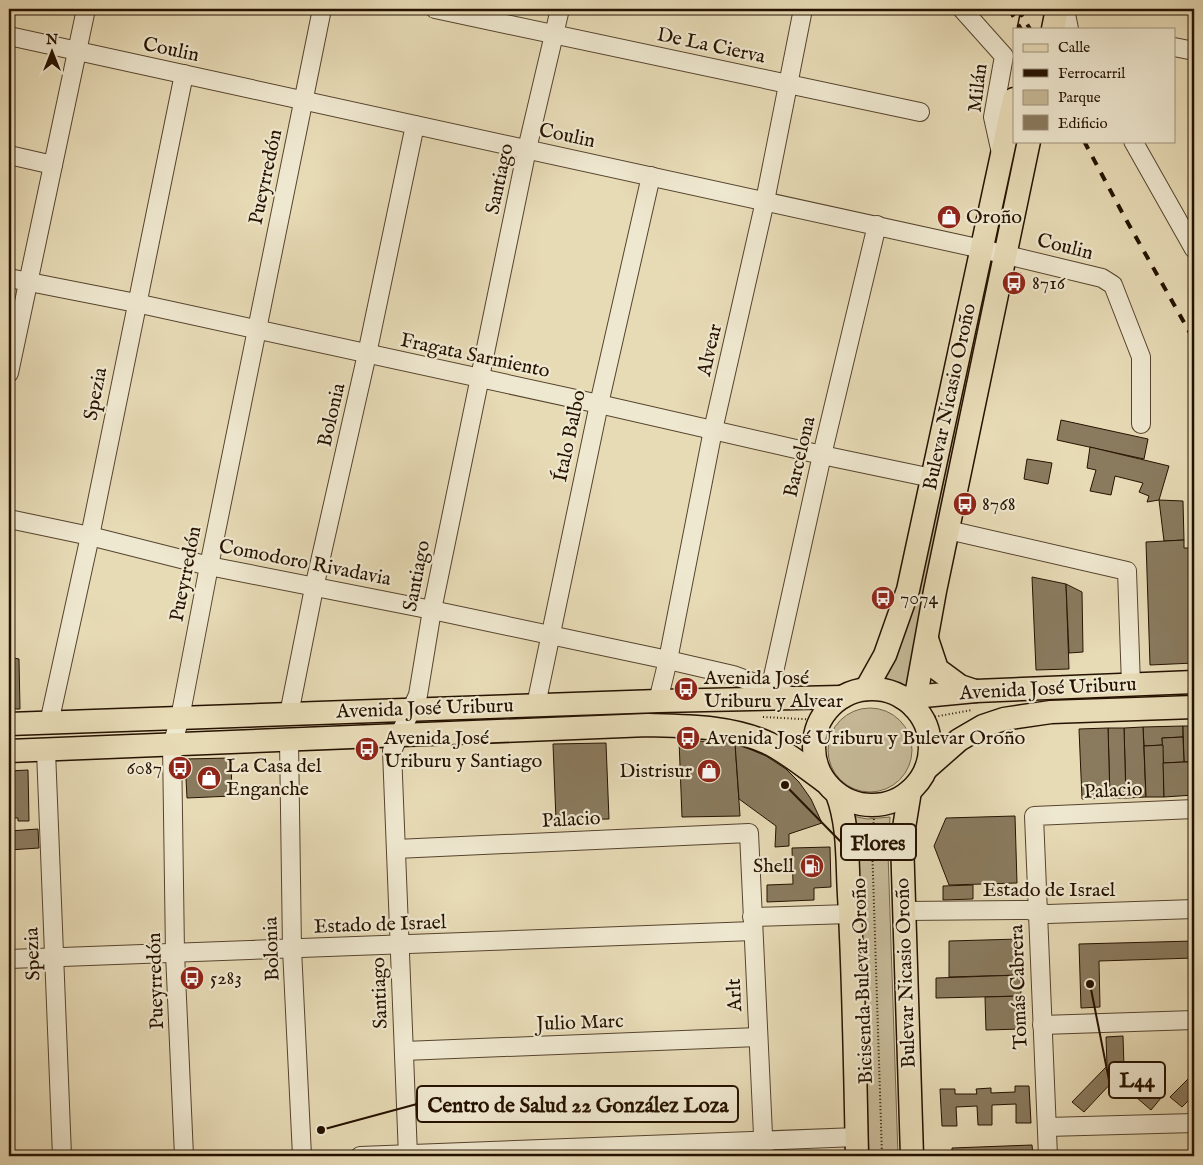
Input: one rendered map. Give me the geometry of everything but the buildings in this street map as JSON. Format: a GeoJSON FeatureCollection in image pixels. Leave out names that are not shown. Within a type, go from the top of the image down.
{"type":"FeatureCollection","features":[{"type":"Feature","properties":{"kind":"main road"},"geometry":{"type":"LineString","coordinates":[[1029,28],[1033,9]]}},
{"type":"Feature","properties":{"kind":"main road","name":"Bulevar Nicasio Oroño"},"geometry":{"type":"LineString","coordinates":[[866,689],[885,655],[908,590],[1013,104]]}},
{"type":"Feature","properties":{"kind":"main road","name":"Bulevar Nicasio Oroño"},"geometry":{"type":"LineString","coordinates":[[911,700],[926,637],[1030,142]]}},
{"type":"Feature","properties":{"kind":"main road"},"geometry":{"type":"LineString","coordinates":[[926,637],[937,669],[960,686],[976,691]]}},
{"type":"Feature","properties":{"kind":"main road","name":"Avenida José Uriburu"},"geometry":{"type":"LineString","coordinates":[[911,700],[976,691],[1194,682]]}},
{"type":"Feature","properties":{"kind":"main road"},"geometry":{"type":"LineString","coordinates":[[831,787],[855,803],[875,805],[894,801],[910,791],[926,769],[930,744],[923,719],[911,700],[889,692],[866,689],[854,692],[842,697],[820,720],[814,740],[815,761],[842,808],[845,831],[850,914],[857,1147]]}},
{"type":"Feature","properties":{"kind":"main road","name":"Avenida José Uriburu"},"geometry":{"type":"LineString","coordinates":[[9,724],[658,701],[770,694],[796,698],[842,697]]}},
{"type":"Feature","properties":{"kind":"main road","name":"Avenida José Uriburu"},"geometry":{"type":"LineString","coordinates":[[926,769],[959,740],[983,726],[1004,719],[1051,712],[1194,707]]}},
{"type":"Feature","properties":{"kind":"main road","name":"Avenida José Uriburu"},"geometry":{"type":"LineString","coordinates":[[9,751],[648,725],[708,728],[736,732],[767,743],[790,755],[831,787]]}},
{"type":"Feature","properties":{"kind":"main road","name":"Bulevar Nicasio Oroño"},"geometry":{"type":"LineString","coordinates":[[910,791],[902,840],[912,1156]]}},
{"type":"Feature","properties":{"kind":"street"},"geometry":{"type":"LineString","coordinates":[[9,372],[86,9]]}},
{"type":"Feature","properties":{"kind":"street","name":"Pueyrredón"},"geometry":{"type":"LineString","coordinates":[[184,1156],[175,953],[172,745],[180,718],[256,330],[322,9]]}},
{"type":"Feature","properties":{"kind":"street","name":"De La Cierva"},"geometry":{"type":"LineString","coordinates":[[435,9],[920,112]]}},
{"type":"Feature","properties":{"kind":"street","name":"Santiago"},"geometry":{"type":"LineString","coordinates":[[408,1155],[392,751],[418,695],[432,610],[527,149],[560,9]]}},
{"type":"Feature","properties":{"kind":"street","name":"Alvear"},"geometry":{"type":"LineString","coordinates":[[658,701],[668,660],[713,430],[765,201],[803,9]]}},
{"type":"Feature","properties":{"kind":"street","name":"Milán"},"geometry":{"type":"LineString","coordinates":[[962,9],[1004,56],[993,117],[1002,158]]}},
{"type":"Feature","properties":{"kind":"street","name":"Coulin"},"geometry":{"type":"LineString","coordinates":[[9,36],[876,225],[1102,278],[1113,285],[1141,357],[1141,424]]}},
{"type":"Feature","properties":{"kind":"street"},"geometry":{"type":"LineString","coordinates":[[1176,47],[1194,51]]}},
{"type":"Feature","properties":{"kind":"street","name":"Spezia"},"geometry":{"type":"LineString","coordinates":[[50,722],[90,536],[184,74]]}},
{"type":"Feature","properties":{"kind":"street","name":"Bolonia"},"geometry":{"type":"LineString","coordinates":[[289,714],[314,588],[367,354],[415,125]]}},
{"type":"Feature","properties":{"kind":"street"},"geometry":{"type":"LineString","coordinates":[[1134,142],[1194,250]]}},
{"type":"Feature","properties":{"kind":"street"},"geometry":{"type":"LineString","coordinates":[[9,155],[53,165]]}},
{"type":"Feature","properties":{"kind":"street","name":"Ítalo Balbo"},"geometry":{"type":"LineString","coordinates":[[536,705],[599,404],[650,176]]}},
{"type":"Feature","properties":{"kind":"street","name":"Barcelona"},"geometry":{"type":"LineString","coordinates":[[770,694],[822,455],[876,225]]}},
{"type":"Feature","properties":{"kind":"street","name":"Fragata Sarmiento"},"geometry":{"type":"LineString","coordinates":[[9,278],[136,303],[932,478]]}},
{"type":"Feature","properties":{"kind":"street","name":"Comodoro Rivadavia"},"geometry":{"type":"LineString","coordinates":[[9,519],[90,536],[209,566],[432,610],[668,660],[733,675],[770,694]]}},
{"type":"Feature","properties":{"kind":"street"},"geometry":{"type":"LineString","coordinates":[[948,530],[1127,571],[1131,684]]}},
{"type":"Feature","properties":{"kind":"street","name":"Bolonia"},"geometry":{"type":"LineString","coordinates":[[289,740],[292,949],[302,1156]]}},
{"type":"Feature","properties":{"kind":"street","name":"Spezia"},"geometry":{"type":"LineString","coordinates":[[46,750],[62,1156]]}},
{"type":"Feature","properties":{"kind":"street","name":"Palacio"},"geometry":{"type":"LineString","coordinates":[[1034,816],[1194,809]]}},
{"type":"Feature","properties":{"kind":"street","name":"Tomás Cabrera"},"geometry":{"type":"LineString","coordinates":[[1034,816],[1048,1156]]}},
{"type":"Feature","properties":{"kind":"street","name":"Palacio"},"geometry":{"type":"LineString","coordinates":[[396,849],[749,833]]}},
{"type":"Feature","properties":{"kind":"street","name":"Arlt"},"geometry":{"type":"LineString","coordinates":[[749,833],[764,1148]]}},
{"type":"Feature","properties":{"kind":"street","name":"Estado de Israel"},"geometry":{"type":"LineString","coordinates":[[904,912],[1027,910],[1048,914],[1194,909]]}},
{"type":"Feature","properties":{"kind":"street","name":"Estado de Israel"},"geometry":{"type":"LineString","coordinates":[[9,959],[400,946],[753,924],[850,914]]}},
{"type":"Feature","properties":{"kind":"street"},"geometry":{"type":"LineString","coordinates":[[1042,1025],[1194,1020]]}},
{"type":"Feature","properties":{"kind":"street","name":"Julio Marc"},"geometry":{"type":"LineString","coordinates":[[404,1051],[758,1038]]}},
{"type":"Feature","properties":{"kind":"street"},"geometry":{"type":"LineString","coordinates":[[1046,1127],[1194,1123]]}},
{"type":"Feature","properties":{"kind":"street"},"geometry":{"type":"LineString","coordinates":[[360,1156],[857,1147]]}},
{"type":"Feature","properties":{"kind":"path","name":"Bicisenda Bulevar Oroño"},"geometry":{"type":"LineString","coordinates":[[875,805],[872,843],[882,1156]]}},
{"type":"Feature","properties":{"kind":"green space"},"geometry":{"type":"Polygon","coordinates":[[[1014,142],[1029,142],[926,637],[903,698],[878,689],[1014,142]]]}},
{"type":"Feature","properties":{"kind":"green space"},"geometry":{"type":"Polygon","coordinates":[[[870,708],[893,715],[905,727],[912,750],[905,773],[893,785],[870,792],[847,785],[835,773],[828,750],[835,727],[847,715],[870,708]]]}},
{"type":"Feature","properties":{"kind":"green space"},"geometry":{"type":"Polygon","coordinates":[[[853,816],[867,819],[890,817],[888,853],[898,1156],[869,1156],[859,866],[853,816]]]}},
{"type":"Feature","properties":{"kind":"railway"},"geometry":{"type":"LineString","coordinates":[[1009,9],[1020,28]]}},
{"type":"Feature","properties":{"kind":"railway"},"geometry":{"type":"LineString","coordinates":[[1018,9],[1029,28]]}},
{"type":"Feature","properties":{"kind":"railway"},"geometry":{"type":"LineString","coordinates":[[1085,142],[1194,340]]}},
{"type":"Feature","properties":{"kind":"place","name":"Oroño"},"geometry":{"type":"Point","coordinates":[949,217]}},
{"type":"Feature","properties":{"kind":"place","name":"8716"},"geometry":{"type":"Point","coordinates":[1014,283]}},
{"type":"Feature","properties":{"kind":"place","name":"8768"},"geometry":{"type":"Point","coordinates":[965,504]}},
{"type":"Feature","properties":{"kind":"place","name":"7074"},"geometry":{"type":"Point","coordinates":[883,598]}},
{"type":"Feature","properties":{"kind":"place","name":"Avenida José Uriburu y Alvear"},"geometry":{"type":"Point","coordinates":[686,689]}},
{"type":"Feature","properties":{"kind":"place","name":"Avenida José Uriburu y Bulevar Oroño"},"geometry":{"type":"Point","coordinates":[688,738]}},
{"type":"Feature","properties":{"kind":"place","name":"Avenida José Uriburu y Santiago"},"geometry":{"type":"Point","coordinates":[367,749]}},
{"type":"Feature","properties":{"kind":"place","name":"6087"},"geometry":{"type":"Point","coordinates":[180,768]}},
{"type":"Feature","properties":{"kind":"place","name":"Distrisur"},"geometry":{"type":"Point","coordinates":[709,771]}},
{"type":"Feature","properties":{"kind":"place","name":"La Casa del Enganche"},"geometry":{"type":"Point","coordinates":[209,778]}},
{"type":"Feature","properties":{"kind":"place","name":"Flores"},"geometry":{"type":"Point","coordinates":[785,785]}},
{"type":"Feature","properties":{"kind":"place","name":"Shell"},"geometry":{"type":"Point","coordinates":[812,866]}},
{"type":"Feature","properties":{"kind":"place","name":"5283"},"geometry":{"type":"Point","coordinates":[192,978]}},
{"type":"Feature","properties":{"kind":"place","name":"L44"},"geometry":{"type":"Point","coordinates":[1090,984]}},
{"type":"Feature","properties":{"kind":"place","name":"Centro de Salud 22 González Loza"},"geometry":{"type":"Point","coordinates":[321,1130]}}]}
